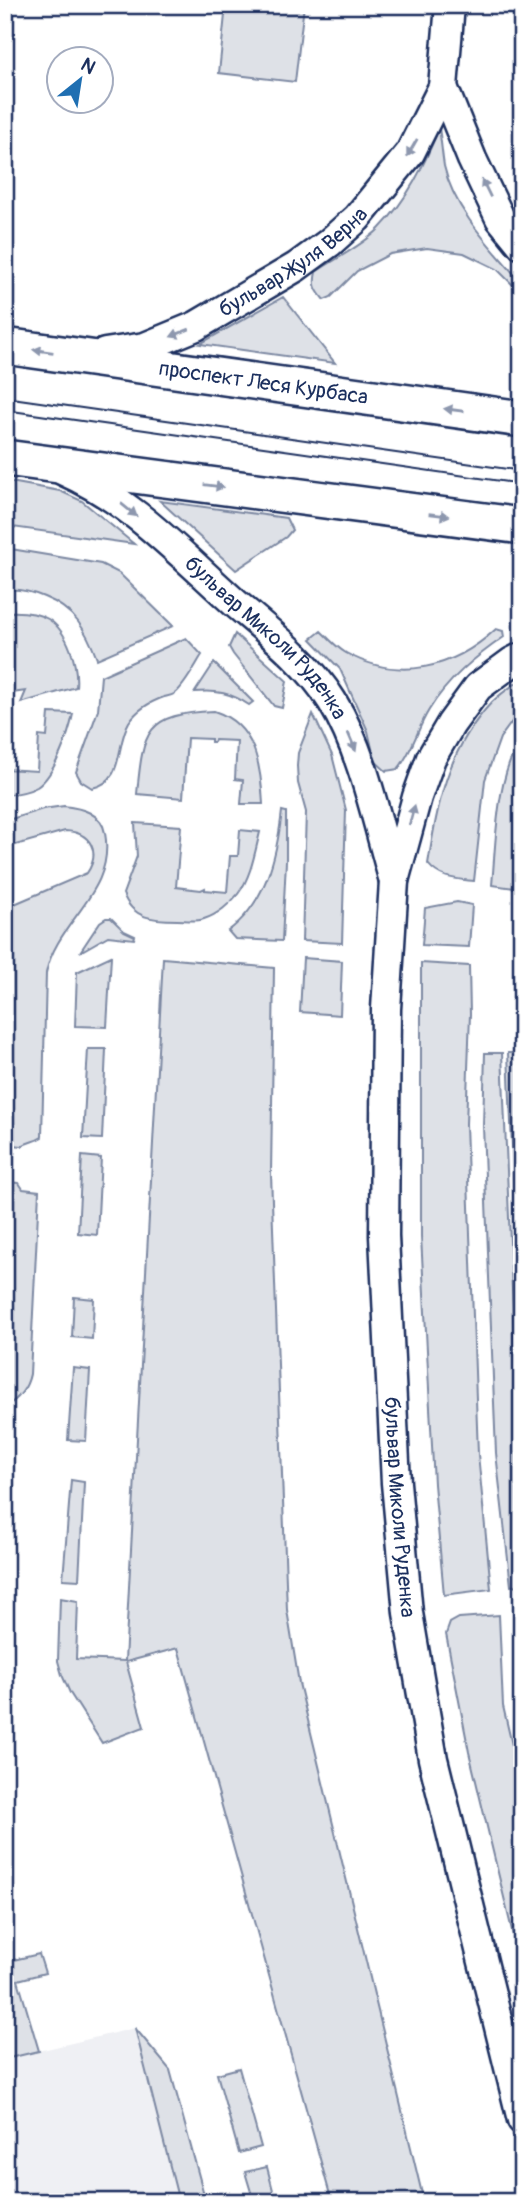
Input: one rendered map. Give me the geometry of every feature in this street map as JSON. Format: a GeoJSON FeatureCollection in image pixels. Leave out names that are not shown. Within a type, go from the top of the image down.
{"type":"FeatureCollection","features":[{"type":"Feature","properties":{"kind":"main road","name":"проспект Леся Курбаса"},"geometry":{"type":"LineString","coordinates":[[5,346],[522,419]]}},
{"type":"Feature","properties":{"kind":"main road"},"geometry":{"type":"LineString","coordinates":[[5,458],[522,526]]}},
{"type":"Feature","properties":{"kind":"street","name":"бульвар Жуля Верна"},"geometry":{"type":"LineString","coordinates":[[82,357],[145,347],[196,326],[296,267],[357,218],[410,153],[443,87],[450,5]]}},
{"type":"Feature","properties":{"kind":"street","name":"бульвар Жуля Верна"},"geometry":{"type":"LineString","coordinates":[[443,87],[472,159],[500,218],[522,245]]}},
{"type":"Feature","properties":{"kind":"street","name":"бульвар Миколи Руденка"},"geometry":{"type":"LineString","coordinates":[[49,464],[89,481],[116,499],[160,535],[306,667],[332,701],[354,746],[394,881]]}},
{"type":"Feature","properties":{"kind":"street","name":"бульвар Миколи Руденка"},"geometry":{"type":"LineString","coordinates":[[522,657],[478,687],[431,758],[417,797],[394,881],[386,1009],[384,1236],[396,1483],[408,1613],[433,1759],[522,2120]]}},
{"type":"Feature","properties":{"kind":"shaded area"},"geometry":{"type":"Polygon","coordinates":[[[226,5],[304,5],[295,82],[219,73],[226,5]]]}},
{"type":"Feature","properties":{"kind":"shaded area"},"geometry":{"type":"Polygon","coordinates":[[[439,128],[444,166],[456,198],[465,214],[522,283],[522,294],[497,269],[464,253],[427,248],[390,254],[357,271],[331,297],[324,300],[316,287],[316,272],[365,241],[389,218],[414,182],[439,128]]]}},
{"type":"Feature","properties":{"kind":"shaded area"},"geometry":{"type":"Polygon","coordinates":[[[283,297],[335,363],[200,344],[283,297]]]}},
{"type":"Feature","properties":{"kind":"shaded area"},"geometry":{"type":"Polygon","coordinates":[[[5,481],[60,491],[82,501],[134,544],[5,526],[5,481]]]}},
{"type":"Feature","properties":{"kind":"shaded area"},"geometry":{"type":"Polygon","coordinates":[[[160,501],[286,518],[292,530],[286,537],[236,570],[160,501]]]}},
{"type":"Feature","properties":{"kind":"shaded area"},"geometry":{"type":"Polygon","coordinates":[[[5,548],[101,564],[119,573],[173,626],[97,659],[78,621],[63,608],[35,594],[5,590],[5,548]]]}},
{"type":"Feature","properties":{"kind":"shaded area"},"geometry":{"type":"Polygon","coordinates":[[[5,612],[33,613],[55,624],[70,649],[76,687],[21,703],[26,691],[5,694],[5,612]]]}},
{"type":"Feature","properties":{"kind":"shaded area"},"geometry":{"type":"Polygon","coordinates":[[[496,629],[503,631],[504,637],[473,661],[445,688],[425,717],[403,762],[398,769],[386,771],[375,761],[368,731],[340,669],[311,639],[321,631],[343,651],[366,662],[405,669],[444,662],[462,654],[496,629]]]}},
{"type":"Feature","properties":{"kind":"shaded area"},"geometry":{"type":"Polygon","coordinates":[[[235,634],[287,681],[282,708],[274,706],[233,654],[229,647],[235,634]]]}},
{"type":"Feature","properties":{"kind":"shaded area"},"geometry":{"type":"Polygon","coordinates":[[[186,638],[202,655],[185,682],[174,694],[149,704],[132,718],[110,778],[92,788],[81,781],[76,772],[98,710],[101,676],[186,638]]]}},
{"type":"Feature","properties":{"kind":"shaded area"},"geometry":{"type":"Polygon","coordinates":[[[214,663],[253,702],[249,705],[230,695],[217,692],[195,692],[214,663]]]}},
{"type":"Feature","properties":{"kind":"shaded area"},"geometry":{"type":"Polygon","coordinates":[[[522,679],[522,708],[500,738],[485,780],[474,881],[443,875],[428,864],[441,798],[455,758],[464,739],[492,702],[522,679]]]}},
{"type":"Feature","properties":{"kind":"shaded area"},"geometry":{"type":"Polygon","coordinates":[[[214,711],[239,726],[254,748],[263,804],[241,804],[243,780],[235,779],[237,741],[211,742],[211,739],[187,738],[183,798],[137,794],[142,754],[152,730],[174,716],[214,711]]]}},
{"type":"Feature","properties":{"kind":"shaded area"},"geometry":{"type":"Polygon","coordinates":[[[49,713],[73,714],[65,743],[55,764],[37,787],[5,795],[5,769],[37,771],[39,736],[47,737],[49,713]]]}},
{"type":"Feature","properties":{"kind":"shaded area"},"geometry":{"type":"Polygon","coordinates":[[[313,714],[332,755],[346,810],[342,943],[302,941],[306,812],[298,783],[297,766],[298,753],[313,714]]]}},
{"type":"Feature","properties":{"kind":"shaded area"},"geometry":{"type":"Polygon","coordinates":[[[522,740],[522,889],[492,885],[502,789],[513,754],[522,740]]]}},
{"type":"Feature","properties":{"kind":"shaded area"},"geometry":{"type":"Polygon","coordinates":[[[64,806],[84,810],[100,821],[105,833],[106,854],[102,873],[94,890],[61,937],[46,973],[42,1137],[22,1146],[5,1144],[5,908],[87,873],[93,851],[87,839],[74,832],[65,831],[5,848],[5,821],[43,809],[64,806]]]}},
{"type":"Feature","properties":{"kind":"shaded area"},"geometry":{"type":"Polygon","coordinates":[[[282,811],[286,812],[286,861],[282,941],[235,939],[228,931],[252,907],[260,893],[273,861],[282,811]]]}},
{"type":"Feature","properties":{"kind":"shaded area"},"geometry":{"type":"Polygon","coordinates":[[[135,823],[181,826],[176,887],[227,892],[230,856],[238,856],[240,830],[260,832],[246,880],[238,894],[227,905],[214,915],[201,920],[160,919],[145,916],[132,909],[123,894],[137,856],[135,823]]]}},
{"type":"Feature","properties":{"kind":"shaded area"},"geometry":{"type":"Polygon","coordinates":[[[457,902],[472,905],[469,947],[422,945],[425,908],[457,902]]]}},
{"type":"Feature","properties":{"kind":"shaded area"},"geometry":{"type":"Polygon","coordinates":[[[111,918],[124,931],[135,936],[134,939],[108,936],[80,952],[100,922],[111,918]]]}},
{"type":"Feature","properties":{"kind":"shaded area"},"geometry":{"type":"Polygon","coordinates":[[[111,956],[107,1027],[75,1026],[77,972],[111,956]]]}},
{"type":"Feature","properties":{"kind":"shaded area"},"geometry":{"type":"Polygon","coordinates":[[[163,958],[274,968],[271,1174],[287,1610],[299,1683],[424,2202],[332,2202],[178,1648],[126,1662],[144,1727],[102,1743],[70,1693],[58,1661],[60,1598],[78,1601],[76,1659],[125,1661],[163,958]]]}},
{"type":"Feature","properties":{"kind":"shaded area"},"geometry":{"type":"Polygon","coordinates":[[[303,958],[342,961],[340,1015],[300,1012],[303,958]]]}},
{"type":"Feature","properties":{"kind":"shaded area"},"geometry":{"type":"Polygon","coordinates":[[[421,963],[469,966],[466,1124],[478,1454],[491,1589],[444,1595],[434,1484],[421,1236],[421,963]]]}},
{"type":"Feature","properties":{"kind":"shaded area"},"geometry":{"type":"Polygon","coordinates":[[[88,1049],[106,1049],[102,1139],[83,1138],[88,1049]]]}},
{"type":"Feature","properties":{"kind":"shaded area"},"geometry":{"type":"Polygon","coordinates":[[[485,1053],[502,1053],[516,1383],[519,1585],[511,1586],[496,1453],[483,1126],[485,1053]]]}},
{"type":"Feature","properties":{"kind":"shaded area"},"geometry":{"type":"Polygon","coordinates":[[[508,1053],[522,1053],[522,1375],[508,1053]]]}},
{"type":"Feature","properties":{"kind":"shaded area"},"geometry":{"type":"Polygon","coordinates":[[[82,1156],[101,1158],[97,1235],[78,1233],[82,1156]]]}},
{"type":"Feature","properties":{"kind":"shaded area"},"geometry":{"type":"Polygon","coordinates":[[[5,1182],[19,1183],[23,1189],[39,1191],[30,1374],[22,1393],[5,1407],[5,1182]]]}},
{"type":"Feature","properties":{"kind":"shaded area"},"geometry":{"type":"Polygon","coordinates":[[[74,1297],[94,1299],[92,1339],[72,1337],[74,1297]]]}},
{"type":"Feature","properties":{"kind":"shaded area"},"geometry":{"type":"Polygon","coordinates":[[[73,1368],[90,1370],[86,1441],[68,1440],[73,1368]]]}},
{"type":"Feature","properties":{"kind":"shaded area"},"geometry":{"type":"Polygon","coordinates":[[[71,1480],[84,1482],[79,1580],[63,1579],[71,1480]]]}},
{"type":"Feature","properties":{"kind":"shaded area"},"geometry":{"type":"Polygon","coordinates":[[[499,1615],[503,1706],[522,1788],[522,1972],[469,1752],[446,1634],[450,1623],[459,1618],[499,1615]]]}},
{"type":"Feature","properties":{"kind":"shaded area"},"geometry":{"type":"Polygon","coordinates":[[[39,1954],[45,1973],[18,1980],[39,2051],[5,2059],[5,1962],[39,1954]]]}},
{"type":"Feature","properties":{"kind":"shaded area"},"geometry":{"type":"Polygon","coordinates":[[[135,2028],[179,2202],[5,2202],[5,2059],[135,2028]]]}},
{"type":"Feature","properties":{"kind":"shaded area"},"geometry":{"type":"Polygon","coordinates":[[[135,2028],[170,2070],[206,2202],[179,2202],[135,2028]]]}},
{"type":"Feature","properties":{"kind":"shaded area"},"geometry":{"type":"Polygon","coordinates":[[[239,2068],[261,2147],[239,2153],[217,2074],[239,2068]]]}},
{"type":"Feature","properties":{"kind":"shaded area"},"geometry":{"type":"Polygon","coordinates":[[[267,2167],[276,2202],[254,2202],[245,2172],[267,2167]]]}},
{"type":"Feature","properties":{"kind":"tram line"},"geometry":{"type":"LineString","coordinates":[[5,397],[522,471]]}},
{"type":"Feature","properties":{"kind":"tram line"},"geometry":{"type":"LineString","coordinates":[[5,410],[522,484]]}}]}
